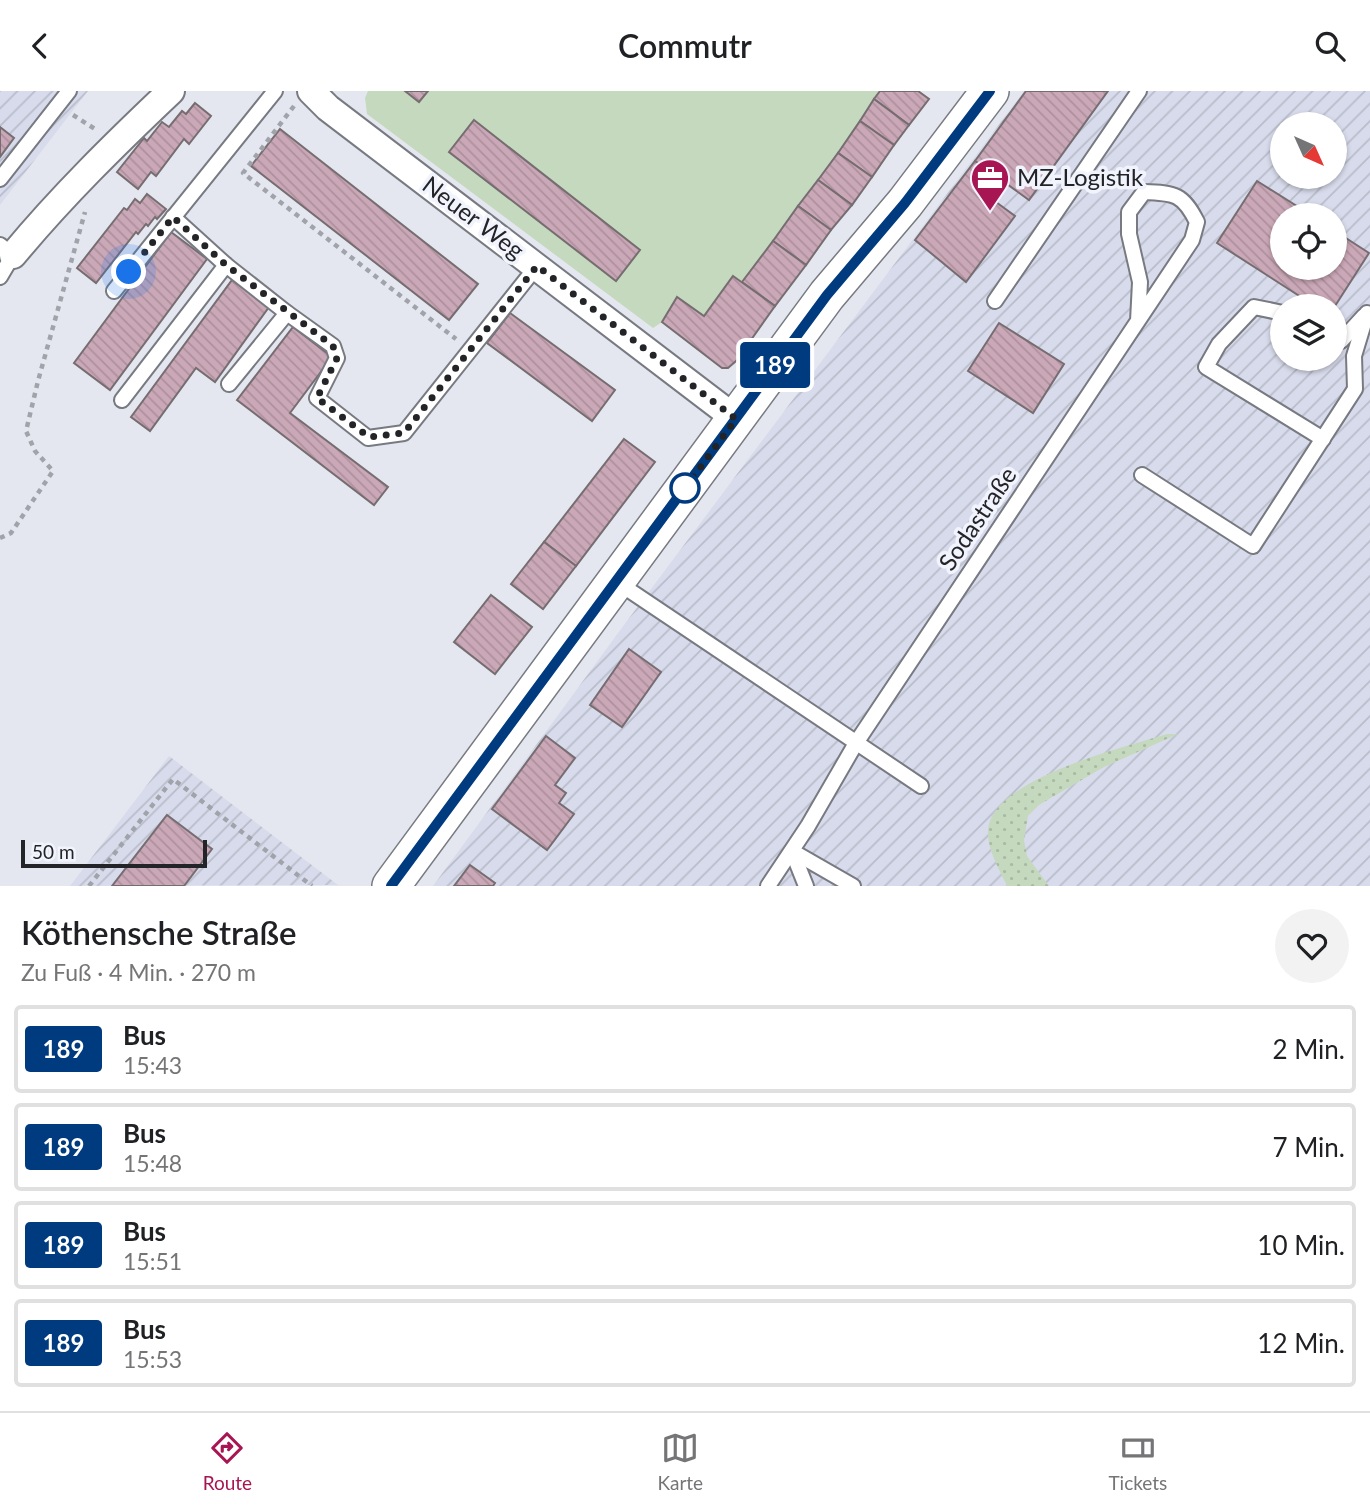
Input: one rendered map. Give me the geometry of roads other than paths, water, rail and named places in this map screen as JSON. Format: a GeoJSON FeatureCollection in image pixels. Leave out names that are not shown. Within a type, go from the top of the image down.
{"type":"FeatureCollection","features":[{"type":"Feature","properties":{"kind":"main road"},"geometry":{"type":"LineString","coordinates":[[391,886],[827,295],[905,203],[990,91]]}},
{"type":"Feature","properties":{"kind":"street"},"geometry":{"type":"LineString","coordinates":[[4,259],[117,143],[172,91]]}},
{"type":"Feature","properties":{"kind":"street","name":"Neuer Weg"},"geometry":{"type":"LineString","coordinates":[[319,98],[736,419]]}},
{"type":"Feature","properties":{"kind":"lane"},"geometry":{"type":"LineString","coordinates":[[0,179],[69,91]]}},
{"type":"Feature","properties":{"kind":"lane"},"geometry":{"type":"LineString","coordinates":[[114,291],[275,91]]}},
{"type":"Feature","properties":{"kind":"lane"},"geometry":{"type":"LineString","coordinates":[[995,301],[1139,91]]}},
{"type":"Feature","properties":{"kind":"lane","name":"Sodastraße"},"geometry":{"type":"LineString","coordinates":[[768,886],[856,743],[1138,321],[1192,240],[1197,222],[1187,202],[1167,193],[1144,193],[1129,212],[1129,235],[1140,282],[1138,321]]}},
{"type":"Feature","properties":{"kind":"lane"},"geometry":{"type":"LineString","coordinates":[[173,217],[226,265],[333,346],[337,358],[317,398],[369,437],[404,433],[537,266]]}},
{"type":"Feature","properties":{"kind":"lane"},"geometry":{"type":"LineString","coordinates":[[122,400],[226,265]]}},
{"type":"Feature","properties":{"kind":"lane"},"geometry":{"type":"LineString","coordinates":[[1270,310],[1254,307],[1219,344],[1206,367],[1323,439]]}},
{"type":"Feature","properties":{"kind":"lane"},"geometry":{"type":"LineString","coordinates":[[1347,335],[1369,311]]}},
{"type":"Feature","properties":{"kind":"lane"},"geometry":{"type":"LineString","coordinates":[[1142,475],[1253,546],[1355,390],[1354,356],[1369,311]]}},
{"type":"Feature","properties":{"kind":"lane"},"geometry":{"type":"LineString","coordinates":[[229,384],[287,313]]}},
{"type":"Feature","properties":{"kind":"lane"},"geometry":{"type":"LineString","coordinates":[[616,581],[921,786]]}},
{"type":"Feature","properties":{"kind":"lane"},"geometry":{"type":"LineString","coordinates":[[792,851],[806,886]]}},
{"type":"Feature","properties":{"kind":"lane"},"geometry":{"type":"LineString","coordinates":[[792,851],[853,886]]}},
{"type":"Feature","properties":{"kind":"place","name":"MZ-Logistik"},"geometry":{"type":"Point","coordinates":[990,212]}}]}
